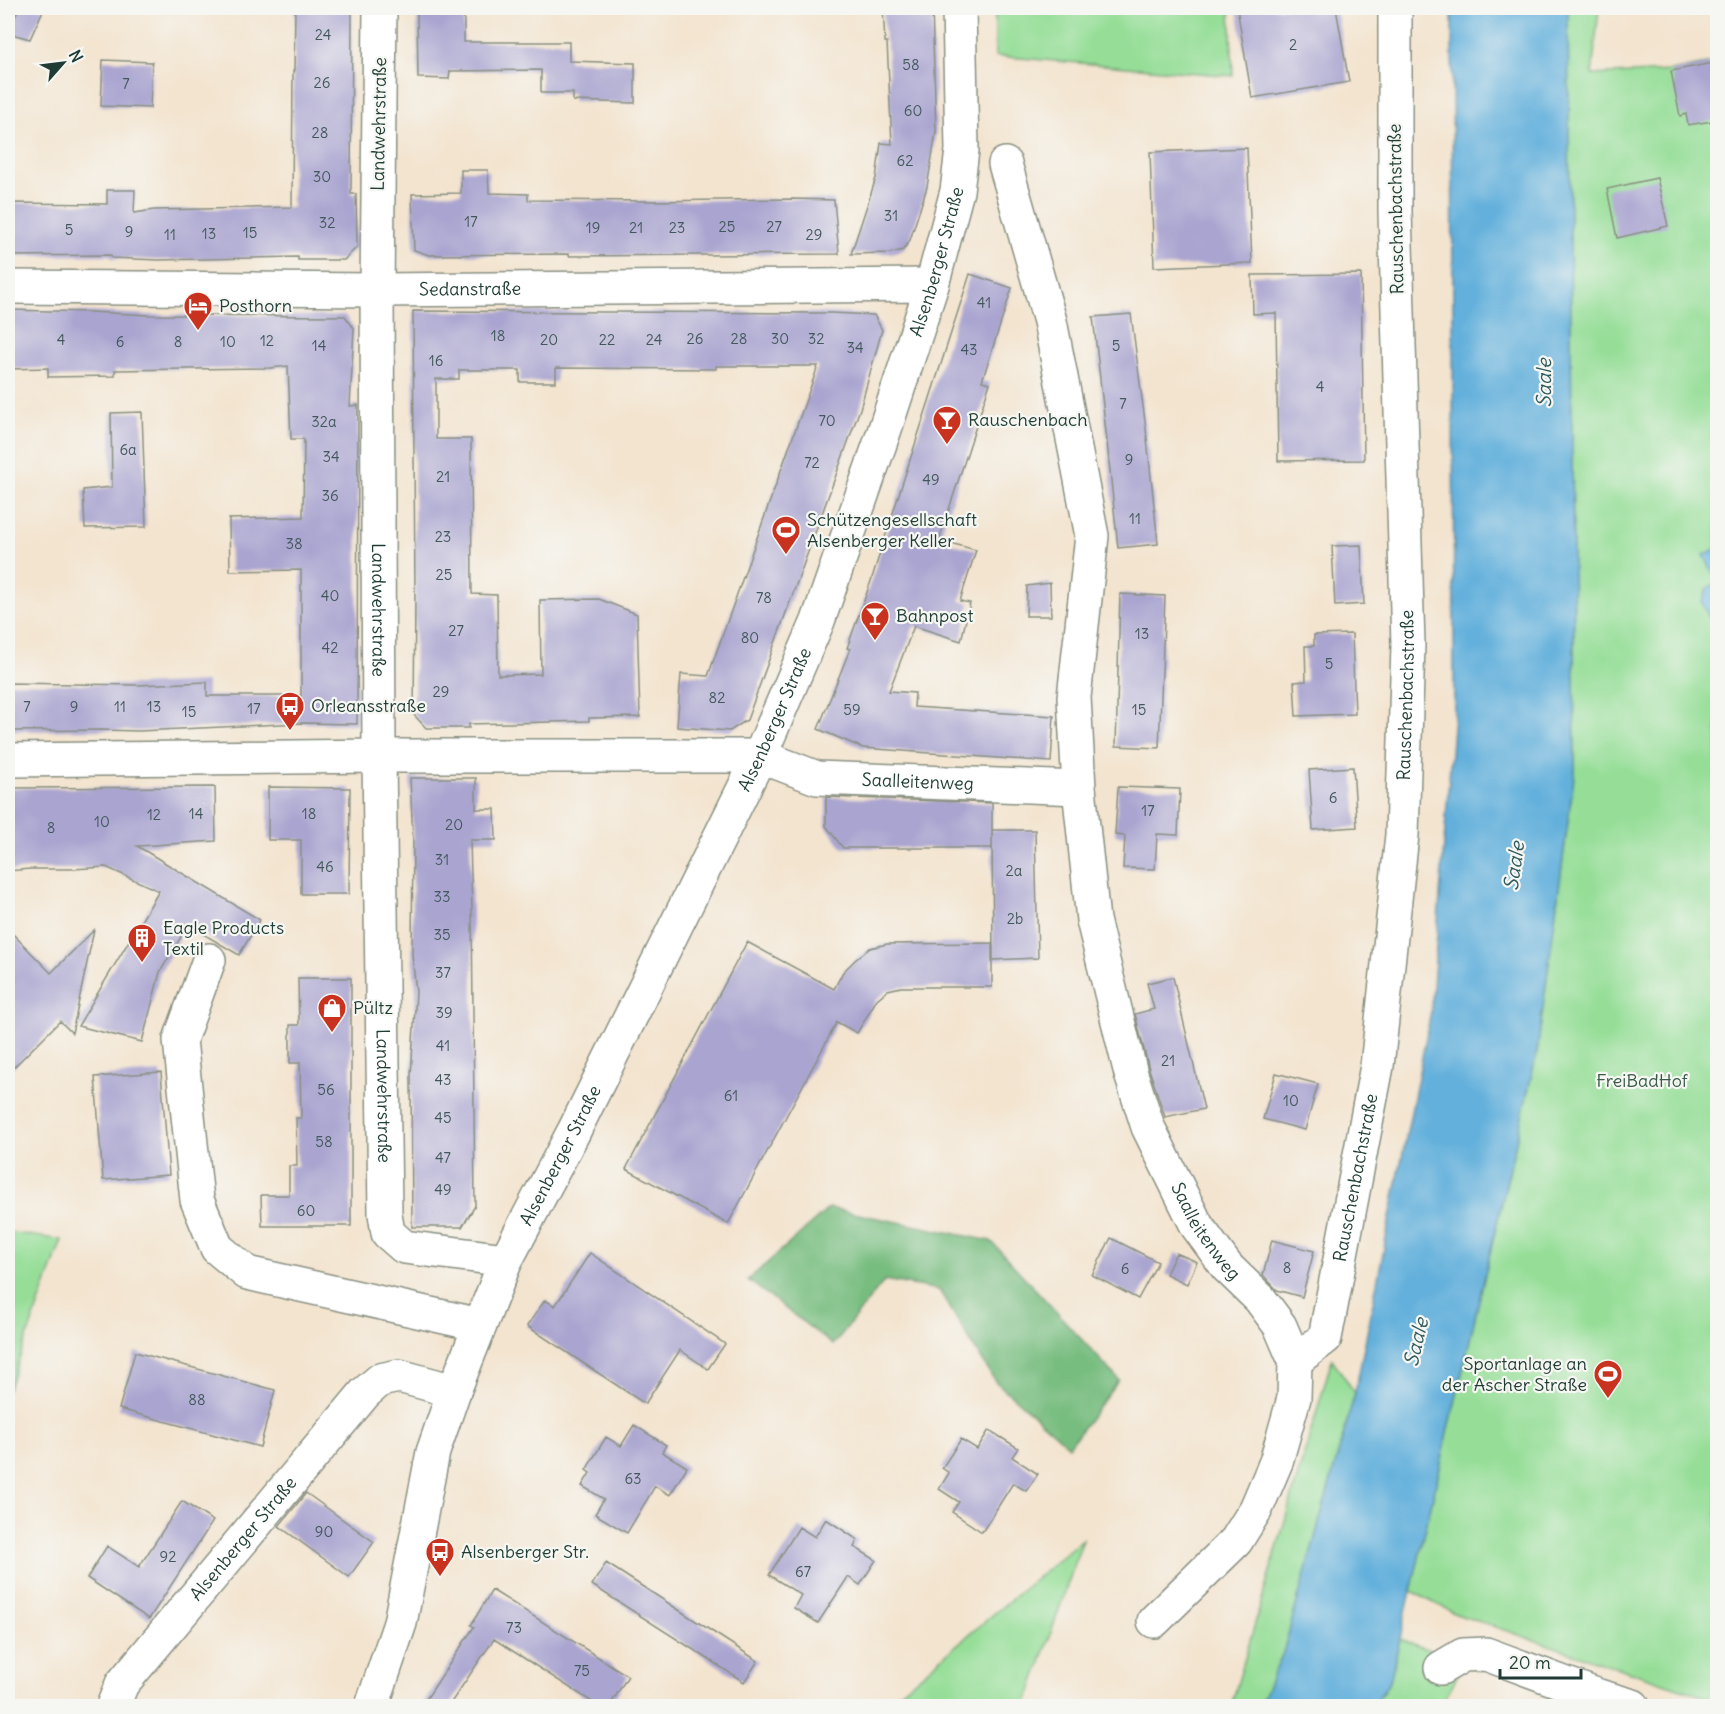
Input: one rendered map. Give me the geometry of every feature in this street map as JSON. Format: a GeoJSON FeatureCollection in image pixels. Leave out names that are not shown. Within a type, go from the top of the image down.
{"type":"FeatureCollection","features":[{"type":"Feature","properties":{"kind":"street","name":"Landwehrstraße"},"geometry":{"type":"LineString","coordinates":[[380,8],[377,290],[379,756],[385,1214],[388,1233],[404,1247],[506,1260]]}},
{"type":"Feature","properties":{"kind":"street","name":"Alsenberger Straße"},"geometry":{"type":"LineString","coordinates":[[372,1707],[400,1623],[433,1452],[454,1391],[506,1260],[574,1131],[760,756],[818,621],[884,432],[932,285],[957,191],[962,150],[959,8]]}},
{"type":"Feature","properties":{"kind":"street","name":"Rauschenbachstraße"},"geometry":{"type":"LineString","coordinates":[[1295,1361],[1325,1338],[1377,1066],[1402,835],[1408,645],[1395,211],[1395,8]]}},
{"type":"Feature","properties":{"kind":"street","name":"Saalleitenweg"},"geometry":{"type":"LineString","coordinates":[[1005,164],[1050,321],[1092,536],[1074,697],[1079,788],[1093,920],[1131,1074],[1148,1126],[1197,1226],[1227,1267],[1260,1299],[1280,1326],[1295,1361],[1294,1398],[1276,1462],[1256,1509],[1236,1541],[1154,1621]]}},
{"type":"Feature","properties":{"kind":"street","name":"Sedanstraße"},"geometry":{"type":"LineString","coordinates":[[8,287],[377,290],[932,285]]}},
{"type":"Feature","properties":{"kind":"street"},"geometry":{"type":"LineString","coordinates":[[8,760],[379,756],[760,756]]}},
{"type":"Feature","properties":{"kind":"street","name":"Saalleitenweg"},"geometry":{"type":"LineString","coordinates":[[760,756],[817,778],[1079,788]]}},
{"type":"Feature","properties":{"kind":"street"},"geometry":{"type":"LineString","coordinates":[[209,960],[180,1040],[197,1200],[217,1248],[247,1273],[480,1325]]}},
{"type":"Feature","properties":{"kind":"street","name":"Alsenberger Straße"},"geometry":{"type":"LineString","coordinates":[[113,1707],[122,1684],[365,1393],[380,1380],[399,1376],[454,1391]]}},
{"type":"Feature","properties":{"kind":"street"},"geometry":{"type":"LineString","coordinates":[[1441,1668],[1463,1655],[1486,1654],[1597,1701],[1633,1707]]}},
{"type":"Feature","properties":{"kind":"green space"},"geometry":{"type":"Polygon","coordinates":[[[995,8],[1230,8],[1233,76],[995,56],[995,8]]]}},
{"type":"Feature","properties":{"kind":"green space","name":"FreiBadHof"},"geometry":{"type":"Polygon","coordinates":[[[1568,8],[1599,8],[1592,75],[1671,71],[1717,62],[1717,1701],[1456,1614],[1411,1591],[1537,1052],[1575,769],[1568,8]]]}},
{"type":"Feature","properties":{"kind":"green space"},"geometry":{"type":"Polygon","coordinates":[[[829,1208],[991,1241],[1119,1380],[1069,1446],[995,1381],[939,1290],[885,1280],[833,1345],[748,1280],[829,1208]]]}},
{"type":"Feature","properties":{"kind":"green space"},"geometry":{"type":"Polygon","coordinates":[[[8,1232],[62,1240],[8,1390],[8,1232]]]}},
{"type":"Feature","properties":{"kind":"green space"},"geometry":{"type":"Polygon","coordinates":[[[1332,1359],[1355,1393],[1283,1653],[1259,1706],[1231,1706],[1332,1359]]]}},
{"type":"Feature","properties":{"kind":"green space"},"geometry":{"type":"Polygon","coordinates":[[[1083,1539],[1026,1706],[884,1706],[1083,1539]]]}},
{"type":"Feature","properties":{"kind":"green space"},"geometry":{"type":"Polygon","coordinates":[[[1400,1639],[1464,1663],[1441,1706],[1373,1706],[1390,1681],[1400,1639]]]}},
{"type":"Feature","properties":{"kind":"water","name":"Saale"},"geometry":{"type":"Polygon","coordinates":[[[1452,8],[1568,8],[1575,769],[1537,1052],[1390,1681],[1373,1706],[1259,1706],[1283,1653],[1355,1393],[1431,1012],[1454,713],[1452,8]]]}},
{"type":"Feature","properties":{"kind":"water"},"geometry":{"type":"Polygon","coordinates":[[[1717,548],[1718,581],[1704,555],[1717,548]]]}},
{"type":"Feature","properties":{"kind":"water"},"geometry":{"type":"Polygon","coordinates":[[[1717,583],[1717,634],[1702,603],[1707,588],[1717,583]]]}},
{"type":"Feature","properties":{"kind":"building"},"geometry":{"type":"Polygon","coordinates":[[[19,8],[44,8],[30,39],[8,33],[19,8]]]}},
{"type":"Feature","properties":{"kind":"building"},"geometry":{"type":"Polygon","coordinates":[[[295,8],[352,8],[351,194],[356,194],[357,247],[344,260],[298,260],[298,257],[158,260],[112,258],[110,255],[8,256],[8,203],[107,204],[107,190],[135,190],[134,213],[154,210],[292,207],[295,8]]]}},
{"type":"Feature","properties":{"kind":"building"},"geometry":{"type":"Polygon","coordinates":[[[417,8],[464,8],[464,42],[569,42],[569,61],[635,63],[635,103],[573,101],[573,93],[541,93],[541,70],[450,71],[449,79],[418,78],[417,8]]]}},
{"type":"Feature","properties":{"kind":"building"},"geometry":{"type":"Polygon","coordinates":[[[883,8],[932,8],[936,132],[927,187],[910,240],[903,250],[891,253],[851,254],[876,178],[881,143],[892,144],[883,8]]]}},
{"type":"Feature","properties":{"kind":"building"},"geometry":{"type":"Polygon","coordinates":[[[1237,8],[1336,8],[1349,82],[1252,98],[1237,8]]]}},
{"type":"Feature","properties":{"kind":"building"},"geometry":{"type":"Polygon","coordinates":[[[103,60],[152,62],[150,108],[101,106],[103,60]]]}},
{"type":"Feature","properties":{"kind":"building"},"geometry":{"type":"Polygon","coordinates":[[[1718,62],[1718,120],[1688,125],[1686,114],[1680,116],[1671,71],[1718,62]]]}},
{"type":"Feature","properties":{"kind":"building"},"geometry":{"type":"Polygon","coordinates":[[[1247,148],[1252,263],[1154,267],[1150,152],[1247,148]]]}},
{"type":"Feature","properties":{"kind":"building"},"geometry":{"type":"Polygon","coordinates":[[[461,170],[488,170],[489,193],[528,194],[528,200],[834,200],[839,254],[429,255],[414,250],[412,194],[461,193],[461,170]]]}},
{"type":"Feature","properties":{"kind":"building"},"geometry":{"type":"Polygon","coordinates":[[[1657,178],[1668,226],[1617,238],[1607,189],[1657,178]]]}},
{"type":"Feature","properties":{"kind":"building"},"geometry":{"type":"Polygon","coordinates":[[[970,274],[1012,288],[982,381],[990,383],[939,540],[976,550],[960,601],[970,603],[961,641],[914,626],[889,691],[915,693],[914,707],[1054,716],[1051,762],[863,748],[818,729],[850,649],[847,648],[871,581],[970,274]]]}},
{"type":"Feature","properties":{"kind":"building"},"geometry":{"type":"Polygon","coordinates":[[[1361,274],[1364,460],[1278,461],[1276,313],[1253,314],[1252,275],[1361,274]]]}},
{"type":"Feature","properties":{"kind":"building"},"geometry":{"type":"Polygon","coordinates":[[[8,310],[149,315],[345,316],[354,328],[350,406],[358,405],[357,724],[301,723],[139,731],[8,731],[8,683],[137,685],[207,682],[207,696],[301,696],[301,570],[230,571],[229,519],[303,517],[304,439],[291,439],[288,366],[115,370],[115,376],[48,377],[48,368],[8,369],[8,310]]]}},
{"type":"Feature","properties":{"kind":"building"},"geometry":{"type":"Polygon","coordinates":[[[413,311],[874,315],[882,330],[860,409],[747,720],[730,731],[677,727],[681,674],[708,676],[818,366],[716,366],[716,369],[556,368],[556,382],[520,382],[520,370],[459,370],[459,379],[436,379],[436,439],[471,439],[472,594],[497,595],[498,675],[541,674],[540,600],[599,599],[637,614],[640,717],[589,718],[589,721],[469,724],[469,728],[426,728],[414,715],[413,311]]]}},
{"type":"Feature","properties":{"kind":"building"},"geometry":{"type":"Polygon","coordinates":[[[1131,314],[1158,544],[1118,548],[1093,317],[1131,314]]]}},
{"type":"Feature","properties":{"kind":"building"},"geometry":{"type":"Polygon","coordinates":[[[142,412],[146,527],[85,528],[83,490],[112,487],[111,413],[142,412]]]}},
{"type":"Feature","properties":{"kind":"building"},"geometry":{"type":"Polygon","coordinates":[[[1361,545],[1364,604],[1335,606],[1332,546],[1361,545]]]}},
{"type":"Feature","properties":{"kind":"building"},"geometry":{"type":"Polygon","coordinates":[[[1050,583],[1051,616],[1026,616],[1027,586],[1050,583]]]}},
{"type":"Feature","properties":{"kind":"building"},"geometry":{"type":"Polygon","coordinates":[[[1120,594],[1165,596],[1159,748],[1116,746],[1120,594]]]}},
{"type":"Feature","properties":{"kind":"building"},"geometry":{"type":"Polygon","coordinates":[[[1352,634],[1355,714],[1296,716],[1294,682],[1306,681],[1305,646],[1314,646],[1314,635],[1352,634]]]}},
{"type":"Feature","properties":{"kind":"building"},"geometry":{"type":"Polygon","coordinates":[[[1353,767],[1357,827],[1313,830],[1309,770],[1353,767]]]}},
{"type":"Feature","properties":{"kind":"building"},"geometry":{"type":"Polygon","coordinates":[[[410,778],[476,778],[476,809],[495,809],[496,840],[470,840],[475,1206],[462,1227],[412,1227],[411,1076],[416,992],[412,954],[413,840],[410,778]]]}},
{"type":"Feature","properties":{"kind":"building"},"geometry":{"type":"Polygon","coordinates":[[[215,787],[216,841],[137,846],[260,920],[239,955],[188,925],[160,972],[142,1042],[78,1026],[159,891],[106,867],[8,871],[8,788],[215,787]]]}},
{"type":"Feature","properties":{"kind":"building"},"geometry":{"type":"Polygon","coordinates":[[[268,787],[350,788],[349,894],[301,894],[301,840],[268,840],[268,787]]]}},
{"type":"Feature","properties":{"kind":"building"},"geometry":{"type":"Polygon","coordinates":[[[1118,787],[1180,789],[1178,835],[1157,834],[1155,869],[1123,868],[1125,836],[1115,835],[1118,787]]]}},
{"type":"Feature","properties":{"kind":"building"},"geometry":{"type":"Polygon","coordinates":[[[826,797],[992,803],[992,848],[843,848],[826,826],[826,797]]]}},
{"type":"Feature","properties":{"kind":"building"},"geometry":{"type":"Polygon","coordinates":[[[992,830],[1035,830],[1038,958],[993,960],[992,830]]]}},
{"type":"Feature","properties":{"kind":"building"},"geometry":{"type":"Polygon","coordinates":[[[8,929],[51,973],[94,930],[72,1033],[60,1021],[8,1073],[8,929]]]}},
{"type":"Feature","properties":{"kind":"building"},"geometry":{"type":"Polygon","coordinates":[[[747,942],[834,989],[843,972],[870,948],[887,944],[992,943],[992,987],[901,987],[888,990],[877,999],[857,1033],[837,1022],[728,1224],[626,1169],[747,942]]]}},
{"type":"Feature","properties":{"kind":"building"},"geometry":{"type":"Polygon","coordinates":[[[1173,977],[1204,1109],[1165,1117],[1149,1069],[1135,1014],[1154,1009],[1147,983],[1173,977]]]}},
{"type":"Feature","properties":{"kind":"building"},"geometry":{"type":"Polygon","coordinates":[[[298,978],[351,978],[351,1226],[262,1226],[261,1195],[289,1195],[289,1166],[297,1166],[296,1118],[301,1118],[300,1063],[290,1063],[290,1025],[299,1025],[298,978]]]}},
{"type":"Feature","properties":{"kind":"building"},"geometry":{"type":"Polygon","coordinates":[[[161,1072],[169,1175],[103,1180],[95,1077],[161,1072]]]}},
{"type":"Feature","properties":{"kind":"building"},"geometry":{"type":"Polygon","coordinates":[[[1276,1073],[1318,1084],[1305,1130],[1263,1119],[1276,1073]]]}},
{"type":"Feature","properties":{"kind":"building"},"geometry":{"type":"Polygon","coordinates":[[[1111,1238],[1158,1262],[1138,1299],[1092,1275],[1111,1238]]]}},
{"type":"Feature","properties":{"kind":"building"},"geometry":{"type":"Polygon","coordinates":[[[1272,1240],[1314,1251],[1302,1297],[1277,1290],[1263,1275],[1272,1240]]]}},
{"type":"Feature","properties":{"kind":"building"},"geometry":{"type":"Polygon","coordinates":[[[590,1253],[725,1344],[708,1369],[680,1350],[645,1404],[527,1326],[545,1300],[555,1306],[590,1253]]]}},
{"type":"Feature","properties":{"kind":"building"},"geometry":{"type":"Polygon","coordinates":[[[1176,1253],[1197,1262],[1187,1284],[1166,1274],[1176,1253]]]}},
{"type":"Feature","properties":{"kind":"building"},"geometry":{"type":"Polygon","coordinates":[[[135,1352],[275,1390],[260,1447],[119,1409],[135,1352]]]}},
{"type":"Feature","properties":{"kind":"building"},"geometry":{"type":"Polygon","coordinates":[[[634,1425],[666,1445],[662,1452],[687,1467],[670,1495],[655,1486],[627,1533],[595,1514],[604,1499],[582,1486],[590,1473],[586,1470],[606,1437],[621,1446],[634,1425]]]}},
{"type":"Feature","properties":{"kind":"building"},"geometry":{"type":"Polygon","coordinates":[[[989,1430],[1018,1448],[1012,1457],[1038,1474],[1026,1491],[1013,1483],[982,1532],[952,1512],[959,1502],[939,1489],[949,1473],[942,1468],[961,1439],[977,1449],[989,1430]]]}},
{"type":"Feature","properties":{"kind":"building"},"geometry":{"type":"Polygon","coordinates":[[[306,1493],[374,1542],[349,1577],[279,1526],[306,1493]]]}},
{"type":"Feature","properties":{"kind":"building"},"geometry":{"type":"Polygon","coordinates":[[[182,1501],[213,1521],[149,1619],[87,1578],[107,1546],[139,1567],[182,1501]]]}},
{"type":"Feature","properties":{"kind":"building"},"geometry":{"type":"Polygon","coordinates":[[[826,1519],[858,1540],[854,1547],[876,1560],[860,1585],[848,1577],[818,1623],[794,1608],[801,1595],[769,1575],[799,1527],[815,1537],[826,1519]]]}},
{"type":"Feature","properties":{"kind":"building"},"geometry":{"type":"Polygon","coordinates":[[[606,1563],[758,1661],[744,1682],[592,1585],[606,1563]]]}},
{"type":"Feature","properties":{"kind":"building"},"geometry":{"type":"Polygon","coordinates":[[[492,1590],[628,1676],[609,1707],[600,1707],[494,1639],[448,1707],[421,1707],[474,1627],[471,1625],[492,1590]]]}},
{"type":"Feature","properties":{"kind":"place","name":"Posthorn"},"geometry":{"type":"Point","coordinates":[198,332]}},
{"type":"Feature","properties":{"kind":"place","name":"Rauschenbach"},"geometry":{"type":"Point","coordinates":[947,446]}},
{"type":"Feature","properties":{"kind":"place","name":"Schützengesellschaft Alsenberger Keller"},"geometry":{"type":"Point","coordinates":[786,556]}},
{"type":"Feature","properties":{"kind":"place","name":"Bahnpost"},"geometry":{"type":"Point","coordinates":[875,642]}},
{"type":"Feature","properties":{"kind":"place","name":"Orleansstraße"},"geometry":{"type":"Point","coordinates":[290,732]}},
{"type":"Feature","properties":{"kind":"place","name":"Eagle Products Textil"},"geometry":{"type":"Point","coordinates":[142,964]}},
{"type":"Feature","properties":{"kind":"place","name":"Pültz"},"geometry":{"type":"Point","coordinates":[332,1034]}},
{"type":"Feature","properties":{"kind":"place","name":"Sportanlage an der Ascher Straße"},"geometry":{"type":"Point","coordinates":[1608,1400]}},
{"type":"Feature","properties":{"kind":"place","name":"Alsenberger Str."},"geometry":{"type":"Point","coordinates":[440,1578]}}]}
